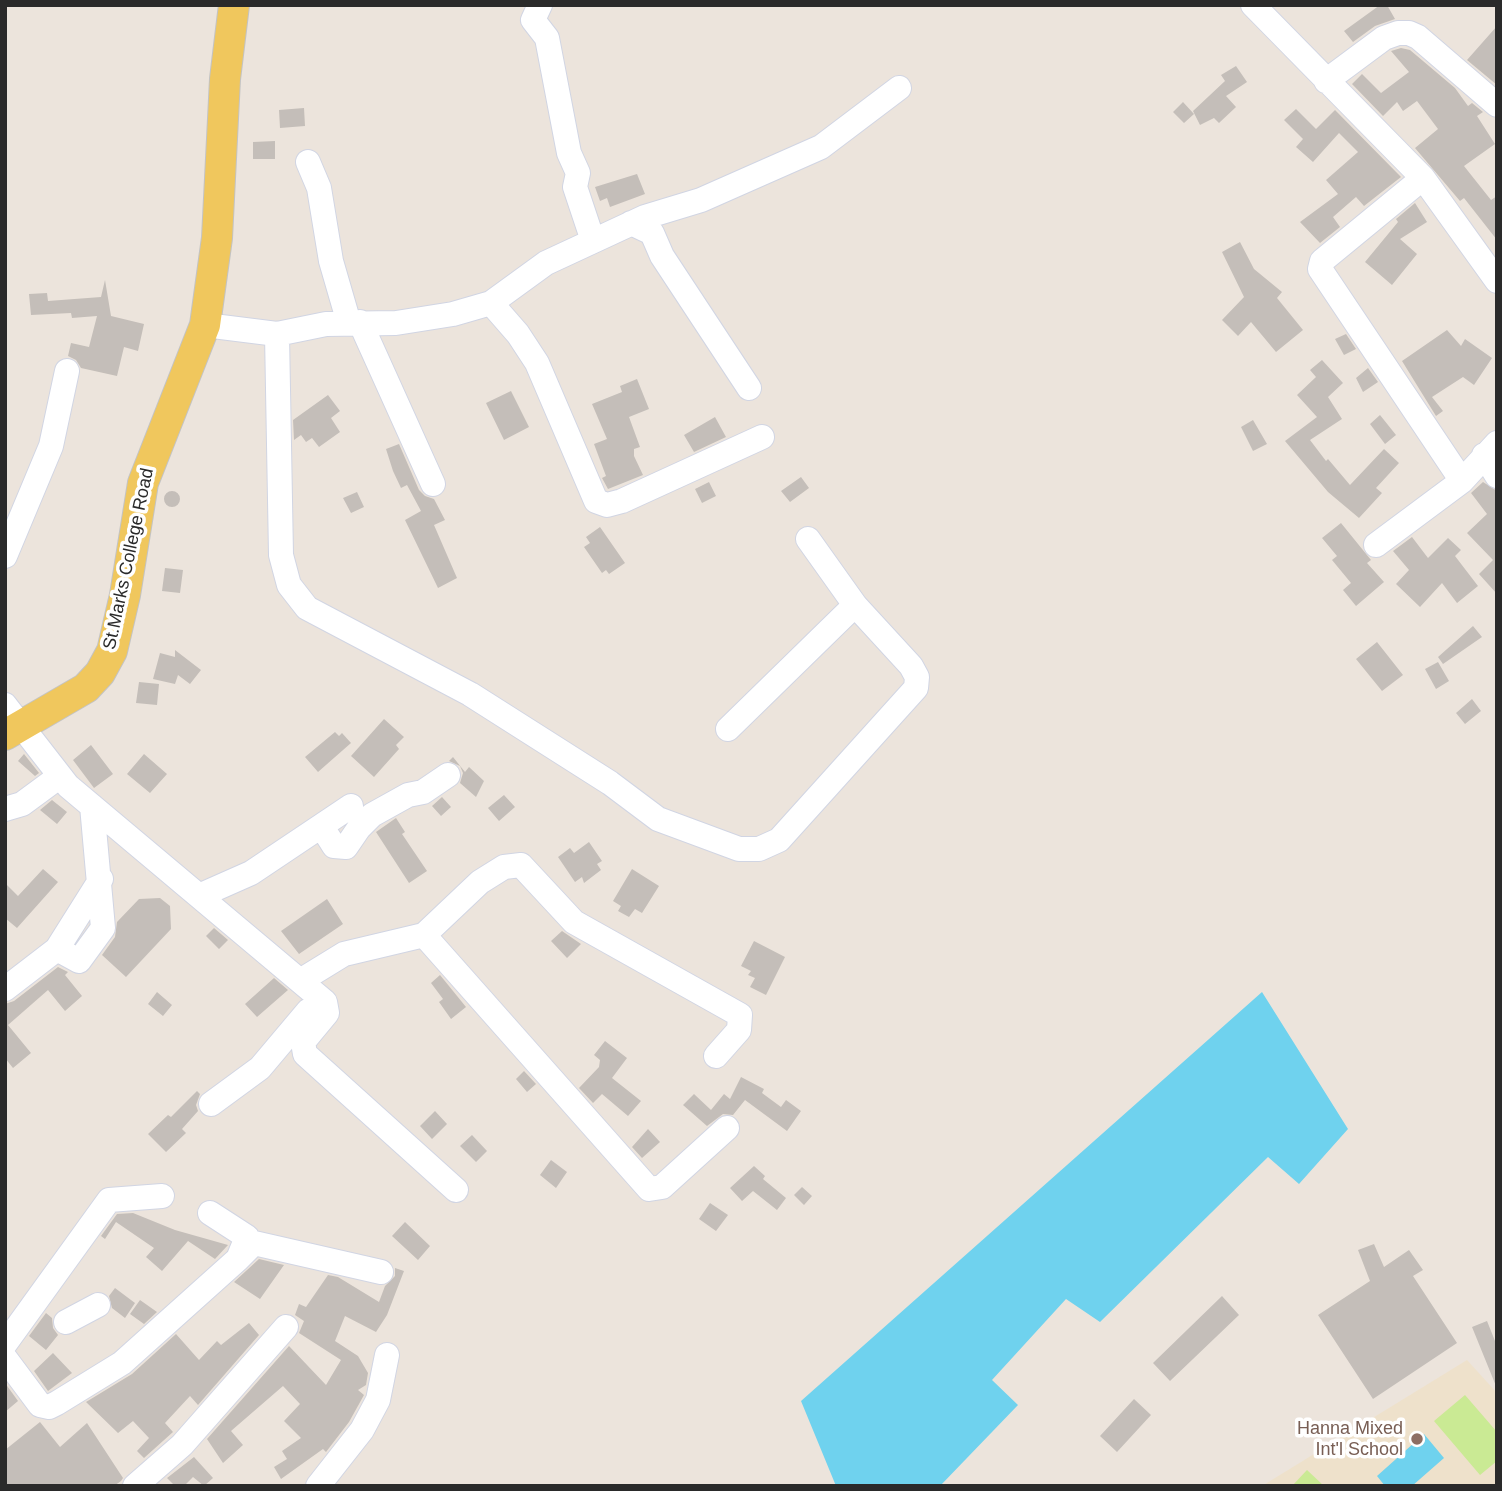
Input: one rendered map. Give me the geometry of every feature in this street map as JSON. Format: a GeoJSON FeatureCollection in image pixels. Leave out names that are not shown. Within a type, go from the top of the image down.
{"type":"FeatureCollection","features":[{"type":"Feature","properties":{"kind":"main road","name":"St.Marks College Road"},"geometry":{"type":"LineString","coordinates":[[12,722],[86,688],[100,673],[112,651],[125,594],[143,482],[205,325],[217,238],[231,6]]}},
{"type":"Feature","properties":{"kind":"street"},"geometry":{"type":"LineString","coordinates":[[540,5],[533,20],[547,38],[569,153],[578,173],[575,187],[593,241]]}},
{"type":"Feature","properties":{"kind":"street"},"geometry":{"type":"LineString","coordinates":[[1253,5],[1423,178],[1497,281]]}},
{"type":"Feature","properties":{"kind":"street"},"geometry":{"type":"LineString","coordinates":[[1326,81],[1384,38],[1398,33],[1409,33],[1418,37],[1497,105]]}},
{"type":"Feature","properties":{"kind":"street"},"geometry":{"type":"LineString","coordinates":[[205,325],[277,334],[355,322],[396,323],[442,316],[491,303],[547,263],[631,223],[701,200],[821,147],[899,88]]}},
{"type":"Feature","properties":{"kind":"street"},"geometry":{"type":"LineString","coordinates":[[308,162],[319,188],[331,261],[355,322],[433,484]]}},
{"type":"Feature","properties":{"kind":"street"},"geometry":{"type":"LineString","coordinates":[[1423,178],[1322,261],[1320,269],[1462,481]]}},
{"type":"Feature","properties":{"kind":"street"},"geometry":{"type":"LineString","coordinates":[[631,223],[652,233],[663,256],[749,388]]}},
{"type":"Feature","properties":{"kind":"street"},"geometry":{"type":"LineString","coordinates":[[491,303],[518,334],[537,363],[596,501],[607,505],[622,501],[762,437]]}},
{"type":"Feature","properties":{"kind":"street"},"geometry":{"type":"LineString","coordinates":[[277,334],[281,555],[289,584],[307,608],[470,694],[610,783],[658,819],[740,849],[759,849],[779,840],[916,688],[917,677],[911,666],[855,605],[808,539]]}},
{"type":"Feature","properties":{"kind":"street"},"geometry":{"type":"LineString","coordinates":[[5,556],[51,446],[67,372]]}},
{"type":"Feature","properties":{"kind":"street"},"geometry":{"type":"LineString","coordinates":[[1376,545],[1462,481],[1490,449]]}},
{"type":"Feature","properties":{"kind":"street"},"geometry":{"type":"LineString","coordinates":[[1490,449],[1497,476]]}},
{"type":"Feature","properties":{"kind":"street"},"geometry":{"type":"LineString","coordinates":[[728,729],[855,605]]}},
{"type":"Feature","properties":{"kind":"street"},"geometry":{"type":"LineString","coordinates":[[12,722],[60,776],[92,806],[325,1002],[327,1013],[303,1042],[305,1054],[456,1189]]}},
{"type":"Feature","properties":{"kind":"street"},"geometry":{"type":"LineString","coordinates":[[322,827],[334,846],[346,848],[359,828],[372,815],[408,795],[423,792],[448,775]]}},
{"type":"Feature","properties":{"kind":"street"},"geometry":{"type":"LineString","coordinates":[[5,809],[22,804],[60,776]]}},
{"type":"Feature","properties":{"kind":"street"},"geometry":{"type":"LineString","coordinates":[[5,989],[57,949],[101,879],[92,806]]}},
{"type":"Feature","properties":{"kind":"street"},"geometry":{"type":"LineString","coordinates":[[199,896],[251,873],[351,806]]}},
{"type":"Feature","properties":{"kind":"street"},"geometry":{"type":"LineString","coordinates":[[300,981],[344,954],[424,935],[480,882],[504,867],[521,865],[574,922],[721,1001],[740,1015],[739,1030],[716,1056]]}},
{"type":"Feature","properties":{"kind":"street"},"geometry":{"type":"LineString","coordinates":[[424,935],[649,1189],[662,1187],[727,1128]]}},
{"type":"Feature","properties":{"kind":"street"},"geometry":{"type":"LineString","coordinates":[[211,1104],[260,1068],[319,997]]}},
{"type":"Feature","properties":{"kind":"street"},"geometry":{"type":"LineString","coordinates":[[5,1344],[109,1200],[162,1196]]}},
{"type":"Feature","properties":{"kind":"street"},"geometry":{"type":"LineString","coordinates":[[210,1213],[247,1237],[238,1259]]}},
{"type":"Feature","properties":{"kind":"street"},"geometry":{"type":"LineString","coordinates":[[5,1358],[40,1405],[49,1407],[122,1363],[254,1243],[381,1272]]}},
{"type":"Feature","properties":{"kind":"street"},"geometry":{"type":"LineString","coordinates":[[66,1322],[98,1305]]}},
{"type":"Feature","properties":{"kind":"street"},"geometry":{"type":"LineString","coordinates":[[135,1486],[182,1445],[286,1327]]}},
{"type":"Feature","properties":{"kind":"street"},"geometry":{"type":"LineString","coordinates":[[318,1486],[362,1430],[377,1400],[387,1355]]}},
{"type":"Feature","properties":{"kind":"shaded area","name":"Hanna Mixed Int'l School"},"geometry":{"type":"Polygon","coordinates":[[[1467,1360],[1497,1393],[1497,1486],[1262,1486],[1467,1360]]]}},
{"type":"Feature","properties":{"kind":"green space"},"geometry":{"type":"Polygon","coordinates":[[[1465,1395],[1497,1432],[1497,1461],[1480,1475],[1434,1421],[1465,1395]]]}},
{"type":"Feature","properties":{"kind":"green space"},"geometry":{"type":"Polygon","coordinates":[[[1307,1470],[1324,1486],[1292,1486],[1307,1470]]]}},
{"type":"Feature","properties":{"kind":"water"},"geometry":{"type":"Polygon","coordinates":[[[1262,992],[1348,1129],[1299,1184],[1268,1157],[1100,1322],[1066,1299],[992,1380],[1018,1405],[940,1486],[836,1486],[801,1401],[1262,992]]]}},
{"type":"Feature","properties":{"kind":"water"},"geometry":{"type":"Polygon","coordinates":[[[1424,1434],[1444,1458],[1412,1486],[1385,1486],[1377,1476],[1424,1434]]]}},
{"type":"Feature","properties":{"kind":"building"},"geometry":{"type":"Polygon","coordinates":[[[1380,5],[1387,5],[1395,19],[1375,26],[1353,42],[1344,31],[1380,5]]]}},
{"type":"Feature","properties":{"kind":"building"},"geometry":{"type":"Polygon","coordinates":[[[1497,26],[1497,85],[1467,60],[1497,26]]]}},
{"type":"Feature","properties":{"kind":"building"},"geometry":{"type":"Polygon","coordinates":[[[1401,48],[1410,50],[1455,88],[1468,106],[1472,103],[1483,112],[1477,116],[1495,144],[1464,166],[1491,200],[1497,196],[1497,240],[1464,198],[1460,201],[1415,148],[1438,129],[1417,101],[1403,111],[1397,102],[1383,116],[1352,84],[1362,74],[1381,93],[1409,72],[1391,51],[1401,48]]]}},
{"type":"Feature","properties":{"kind":"building"},"geometry":{"type":"Polygon","coordinates":[[[1236,66],[1247,82],[1226,96],[1236,107],[1219,123],[1214,118],[1200,125],[1193,111],[1225,81],[1221,75],[1236,66]]]}},
{"type":"Feature","properties":{"kind":"building"},"geometry":{"type":"Polygon","coordinates":[[[1183,102],[1194,114],[1184,123],[1173,112],[1183,102]]]}},
{"type":"Feature","properties":{"kind":"building"},"geometry":{"type":"Polygon","coordinates":[[[304,108],[305,126],[280,128],[279,110],[304,108]]]}},
{"type":"Feature","properties":{"kind":"building"},"geometry":{"type":"Polygon","coordinates":[[[1296,109],[1316,129],[1335,110],[1401,177],[1364,206],[1356,197],[1333,217],[1340,227],[1320,243],[1300,222],[1338,194],[1326,180],[1358,152],[1339,133],[1313,162],[1296,147],[1303,139],[1284,120],[1296,109]]]}},
{"type":"Feature","properties":{"kind":"building"},"geometry":{"type":"Polygon","coordinates":[[[275,141],[275,159],[253,159],[253,142],[275,141]]]}},
{"type":"Feature","properties":{"kind":"building"},"geometry":{"type":"Polygon","coordinates":[[[637,174],[645,194],[610,207],[607,198],[600,201],[595,187],[637,174]]]}},
{"type":"Feature","properties":{"kind":"building"},"geometry":{"type":"Polygon","coordinates":[[[1415,203],[1427,222],[1400,239],[1417,254],[1392,285],[1365,262],[1398,222],[1396,219],[1415,203]]]}},
{"type":"Feature","properties":{"kind":"building"},"geometry":{"type":"Polygon","coordinates":[[[1240,242],[1254,269],[1282,292],[1277,298],[1303,330],[1276,352],[1251,322],[1238,336],[1222,320],[1244,297],[1222,252],[1240,242]]]}},
{"type":"Feature","properties":{"kind":"building"},"geometry":{"type":"Polygon","coordinates":[[[105,280],[111,316],[144,324],[138,351],[124,347],[117,376],[81,368],[76,360],[68,356],[71,343],[89,347],[97,316],[72,318],[71,313],[31,315],[29,294],[47,293],[48,301],[101,297],[105,280]]]}},
{"type":"Feature","properties":{"kind":"building"},"geometry":{"type":"Polygon","coordinates":[[[1447,330],[1461,346],[1465,339],[1492,358],[1474,385],[1463,377],[1432,397],[1443,411],[1436,416],[1402,361],[1447,330]]]}},
{"type":"Feature","properties":{"kind":"building"},"geometry":{"type":"Polygon","coordinates":[[[1346,334],[1356,349],[1344,355],[1335,339],[1346,334]]]}},
{"type":"Feature","properties":{"kind":"building"},"geometry":{"type":"Polygon","coordinates":[[[1322,360],[1343,383],[1328,397],[1342,419],[1310,440],[1350,485],[1384,449],[1399,463],[1376,488],[1382,493],[1359,518],[1328,492],[1285,441],[1317,417],[1297,395],[1316,377],[1310,370],[1322,360]]]}},
{"type":"Feature","properties":{"kind":"building"},"geometry":{"type":"Polygon","coordinates":[[[1368,368],[1378,382],[1363,392],[1356,378],[1368,368]]]}},
{"type":"Feature","properties":{"kind":"building"},"geometry":{"type":"Polygon","coordinates":[[[637,379],[649,409],[629,417],[640,447],[634,449],[634,456],[643,475],[608,489],[602,478],[606,476],[594,444],[607,439],[592,404],[622,392],[620,386],[637,379]]]}},
{"type":"Feature","properties":{"kind":"building"},"geometry":{"type":"Polygon","coordinates":[[[511,391],[529,427],[504,440],[486,403],[511,391]]]}},
{"type":"Feature","properties":{"kind":"building"},"geometry":{"type":"Polygon","coordinates":[[[328,395],[340,411],[331,418],[340,432],[319,447],[312,438],[306,442],[301,435],[294,440],[293,420],[328,395]]]}},
{"type":"Feature","properties":{"kind":"building"},"geometry":{"type":"Polygon","coordinates":[[[1380,415],[1396,435],[1385,444],[1370,424],[1380,415]]]}},
{"type":"Feature","properties":{"kind":"building"},"geometry":{"type":"Polygon","coordinates":[[[715,417],[726,437],[694,452],[684,435],[715,417]]]}},
{"type":"Feature","properties":{"kind":"building"},"geometry":{"type":"Polygon","coordinates":[[[1253,420],[1267,444],[1253,451],[1241,427],[1253,420]]]}},
{"type":"Feature","properties":{"kind":"building"},"geometry":{"type":"Polygon","coordinates":[[[399,444],[419,490],[434,499],[445,520],[434,525],[457,578],[438,588],[405,520],[421,511],[407,485],[401,488],[393,471],[386,449],[399,444]]]}},
{"type":"Feature","properties":{"kind":"building"},"geometry":{"type":"Polygon","coordinates":[[[801,477],[809,488],[790,502],[781,491],[801,477]]]}},
{"type":"Feature","properties":{"kind":"building"},"geometry":{"type":"Polygon","coordinates":[[[709,482],[716,496],[702,503],[695,489],[709,482]]]}},
{"type":"Feature","properties":{"kind":"building"},"geometry":{"type":"Polygon","coordinates":[[[1483,482],[1497,491],[1497,594],[1479,574],[1493,560],[1467,533],[1487,514],[1471,493],[1483,482]]]}},
{"type":"Feature","properties":{"kind":"building"},"geometry":{"type":"Polygon","coordinates":[[[169,491],[175,491],[180,499],[178,505],[169,507],[164,502],[164,496],[169,491]]]}},
{"type":"Feature","properties":{"kind":"building"},"geometry":{"type":"Polygon","coordinates":[[[357,492],[364,507],[351,513],[343,498],[357,492]]]}},
{"type":"Feature","properties":{"kind":"building"},"geometry":{"type":"Polygon","coordinates":[[[1341,523],[1371,560],[1367,563],[1384,582],[1356,606],[1343,590],[1351,583],[1332,560],[1337,556],[1322,538],[1341,523]]]}},
{"type":"Feature","properties":{"kind":"building"},"geometry":{"type":"Polygon","coordinates":[[[600,527],[625,563],[609,574],[606,570],[602,573],[584,547],[590,543],[586,537],[600,527]]]}},
{"type":"Feature","properties":{"kind":"building"},"geometry":{"type":"Polygon","coordinates":[[[1412,537],[1428,558],[1448,538],[1461,550],[1455,556],[1478,586],[1457,603],[1442,583],[1420,607],[1396,584],[1409,570],[1393,551],[1412,537]]]}},
{"type":"Feature","properties":{"kind":"building"},"geometry":{"type":"Polygon","coordinates":[[[165,568],[183,570],[180,593],[162,591],[165,568]]]}},
{"type":"Feature","properties":{"kind":"building"},"geometry":{"type":"Polygon","coordinates":[[[1473,626],[1482,637],[1443,664],[1438,657],[1473,626]]]}},
{"type":"Feature","properties":{"kind":"building"},"geometry":{"type":"Polygon","coordinates":[[[1377,642],[1403,675],[1382,691],[1356,659],[1377,642]]]}},
{"type":"Feature","properties":{"kind":"building"},"geometry":{"type":"Polygon","coordinates":[[[175,650],[201,670],[190,684],[178,675],[175,684],[153,679],[160,653],[175,657],[175,650]]]}},
{"type":"Feature","properties":{"kind":"building"},"geometry":{"type":"Polygon","coordinates":[[[1438,662],[1449,681],[1436,689],[1425,669],[1438,662]]]}},
{"type":"Feature","properties":{"kind":"building"},"geometry":{"type":"Polygon","coordinates":[[[139,682],[159,684],[157,705],[136,703],[139,682]]]}},
{"type":"Feature","properties":{"kind":"building"},"geometry":{"type":"Polygon","coordinates":[[[1472,699],[1481,711],[1465,724],[1456,713],[1472,699]]]}},
{"type":"Feature","properties":{"kind":"building"},"geometry":{"type":"Polygon","coordinates":[[[384,719],[404,737],[396,745],[399,749],[374,777],[351,756],[384,719]]]}},
{"type":"Feature","properties":{"kind":"building"},"geometry":{"type":"Polygon","coordinates":[[[335,732],[339,736],[342,733],[351,743],[318,772],[305,757],[335,732]]]}},
{"type":"Feature","properties":{"kind":"building"},"geometry":{"type":"Polygon","coordinates":[[[91,745],[113,774],[94,788],[73,760],[91,745]]]}},
{"type":"Feature","properties":{"kind":"building"},"geometry":{"type":"Polygon","coordinates":[[[24,754],[39,773],[35,776],[18,761],[24,754]]]}},
{"type":"Feature","properties":{"kind":"building"},"geometry":{"type":"Polygon","coordinates":[[[144,754],[167,774],[150,793],[127,774],[144,754]]]}},
{"type":"Feature","properties":{"kind":"building"},"geometry":{"type":"Polygon","coordinates":[[[453,757],[465,772],[469,767],[484,781],[476,797],[460,783],[463,773],[460,766],[449,761],[453,757]]]}},
{"type":"Feature","properties":{"kind":"building"},"geometry":{"type":"Polygon","coordinates":[[[504,795],[515,807],[499,821],[488,808],[504,795]]]}},
{"type":"Feature","properties":{"kind":"building"},"geometry":{"type":"Polygon","coordinates":[[[442,797],[451,807],[441,816],[432,806],[442,797]]]}},
{"type":"Feature","properties":{"kind":"building"},"geometry":{"type":"Polygon","coordinates":[[[52,800],[67,812],[57,824],[40,810],[52,800]]]}},
{"type":"Feature","properties":{"kind":"building"},"geometry":{"type":"Polygon","coordinates":[[[396,818],[405,832],[402,834],[427,871],[409,883],[376,832],[396,818]]]}},
{"type":"Feature","properties":{"kind":"building"},"geometry":{"type":"Polygon","coordinates":[[[589,842],[602,861],[597,864],[601,870],[584,883],[582,877],[575,882],[558,857],[570,848],[574,853],[589,842]]]}},
{"type":"Feature","properties":{"kind":"building"},"geometry":{"type":"Polygon","coordinates":[[[43,869],[58,882],[17,928],[5,918],[5,883],[18,896],[43,869]]]}},
{"type":"Feature","properties":{"kind":"building"},"geometry":{"type":"Polygon","coordinates":[[[632,869],[659,886],[642,913],[635,909],[629,917],[618,911],[621,906],[613,901],[632,869]]]}},
{"type":"Feature","properties":{"kind":"building"},"geometry":{"type":"Polygon","coordinates":[[[160,898],[170,906],[171,929],[126,977],[102,955],[115,937],[117,922],[139,899],[160,898]]]}},
{"type":"Feature","properties":{"kind":"building"},"geometry":{"type":"Polygon","coordinates":[[[327,899],[343,924],[299,954],[281,931],[327,899]]]}},
{"type":"Feature","properties":{"kind":"building"},"geometry":{"type":"Polygon","coordinates":[[[214,928],[228,940],[219,949],[206,936],[214,928]]]}},
{"type":"Feature","properties":{"kind":"building"},"geometry":{"type":"Polygon","coordinates":[[[562,931],[581,944],[567,958],[551,941],[562,931]]]}},
{"type":"Feature","properties":{"kind":"building"},"geometry":{"type":"Polygon","coordinates":[[[754,941],[785,957],[766,995],[750,987],[755,978],[748,975],[751,971],[741,966],[754,941]]]}},
{"type":"Feature","properties":{"kind":"building"},"geometry":{"type":"Polygon","coordinates":[[[58,967],[68,972],[65,975],[82,996],[65,1011],[48,990],[8,1025],[31,1053],[13,1068],[5,1058],[5,1004],[14,1001],[58,967]]]}},
{"type":"Feature","properties":{"kind":"building"},"geometry":{"type":"Polygon","coordinates":[[[440,975],[466,1007],[451,1019],[439,1002],[443,999],[431,983],[440,975]]]}},
{"type":"Feature","properties":{"kind":"building"},"geometry":{"type":"Polygon","coordinates":[[[274,978],[288,990],[257,1017],[245,1004],[274,978]]]}},
{"type":"Feature","properties":{"kind":"building"},"geometry":{"type":"Polygon","coordinates":[[[157,992],[172,1005],[163,1016],[148,1004],[157,992]]]}},
{"type":"Feature","properties":{"kind":"building"},"geometry":{"type":"Polygon","coordinates":[[[605,1041],[627,1058],[612,1078],[641,1101],[628,1116],[602,1094],[593,1103],[579,1088],[599,1067],[600,1060],[594,1055],[605,1041]]]}},
{"type":"Feature","properties":{"kind":"building"},"geometry":{"type":"Polygon","coordinates":[[[524,1071],[536,1084],[527,1092],[516,1079],[524,1071]]]}},
{"type":"Feature","properties":{"kind":"building"},"geometry":{"type":"Polygon","coordinates":[[[741,1077],[764,1089],[762,1093],[781,1107],[786,1100],[801,1111],[787,1131],[745,1100],[733,1115],[723,1114],[707,1126],[683,1105],[694,1094],[711,1110],[724,1094],[730,1099],[741,1077]]]}},
{"type":"Feature","properties":{"kind":"building"},"geometry":{"type":"Polygon","coordinates":[[[197,1091],[200,1094],[196,1105],[198,1111],[182,1129],[186,1133],[166,1152],[148,1134],[168,1115],[171,1117],[197,1091]]]}},
{"type":"Feature","properties":{"kind":"building"},"geometry":{"type":"Polygon","coordinates":[[[435,1111],[447,1124],[432,1139],[420,1126],[435,1111]]]}},
{"type":"Feature","properties":{"kind":"building"},"geometry":{"type":"Polygon","coordinates":[[[648,1129],[660,1142],[642,1158],[632,1147],[648,1129]]]}},
{"type":"Feature","properties":{"kind":"building"},"geometry":{"type":"Polygon","coordinates":[[[472,1135],[487,1151],[476,1162],[460,1146],[472,1135]]]}},
{"type":"Feature","properties":{"kind":"building"},"geometry":{"type":"Polygon","coordinates":[[[551,1160],[567,1172],[556,1188],[540,1175],[551,1160]]]}},
{"type":"Feature","properties":{"kind":"building"},"geometry":{"type":"Polygon","coordinates":[[[754,1166],[765,1176],[763,1179],[786,1198],[777,1210],[753,1191],[742,1201],[730,1188],[754,1166]]]}},
{"type":"Feature","properties":{"kind":"building"},"geometry":{"type":"Polygon","coordinates":[[[802,1187],[812,1196],[804,1205],[794,1195],[802,1187]]]}},
{"type":"Feature","properties":{"kind":"building"},"geometry":{"type":"Polygon","coordinates":[[[710,1203],[728,1215],[716,1231],[699,1219],[710,1203]]]}},
{"type":"Feature","properties":{"kind":"building"},"geometry":{"type":"Polygon","coordinates":[[[133,1213],[175,1230],[228,1245],[215,1259],[188,1241],[162,1271],[146,1257],[154,1248],[116,1222],[105,1239],[101,1236],[117,1214],[133,1213]]]}},
{"type":"Feature","properties":{"kind":"building"},"geometry":{"type":"Polygon","coordinates":[[[405,1222],[430,1246],[418,1260],[392,1236],[405,1222]]]}},
{"type":"Feature","properties":{"kind":"building"},"geometry":{"type":"Polygon","coordinates":[[[1374,1244],[1384,1267],[1409,1250],[1423,1270],[1413,1276],[1457,1343],[1373,1399],[1318,1315],[1370,1281],[1358,1250],[1374,1244]]]}},
{"type":"Feature","properties":{"kind":"building"},"geometry":{"type":"Polygon","coordinates":[[[259,1259],[284,1265],[260,1299],[234,1282],[259,1259]]]}},
{"type":"Feature","properties":{"kind":"building"},"geometry":{"type":"Polygon","coordinates":[[[395,1268],[404,1271],[387,1315],[376,1332],[345,1316],[335,1341],[358,1356],[368,1373],[366,1385],[358,1390],[364,1395],[349,1422],[326,1452],[323,1449],[281,1479],[274,1467],[287,1459],[282,1451],[301,1438],[284,1421],[300,1404],[283,1386],[231,1431],[243,1445],[223,1463],[207,1439],[289,1346],[326,1385],[341,1360],[299,1333],[304,1321],[295,1315],[299,1304],[306,1307],[328,1275],[338,1277],[379,1302],[385,1286],[395,1276],[395,1268]]]}},
{"type":"Feature","properties":{"kind":"building"},"geometry":{"type":"Polygon","coordinates":[[[115,1288],[135,1303],[125,1318],[112,1308],[109,1296],[115,1288]]]}},
{"type":"Feature","properties":{"kind":"building"},"geometry":{"type":"Polygon","coordinates":[[[1222,1296],[1239,1315],[1170,1381],[1153,1363],[1222,1296]]]}},
{"type":"Feature","properties":{"kind":"building"},"geometry":{"type":"Polygon","coordinates":[[[140,1300],[157,1312],[144,1324],[130,1314],[140,1300]]]}},
{"type":"Feature","properties":{"kind":"building"},"geometry":{"type":"Polygon","coordinates":[[[46,1313],[52,1318],[53,1328],[58,1335],[46,1350],[29,1336],[46,1313]]]}},
{"type":"Feature","properties":{"kind":"building"},"geometry":{"type":"Polygon","coordinates":[[[1487,1321],[1497,1346],[1496,1386],[1472,1327],[1487,1321]]]}},
{"type":"Feature","properties":{"kind":"building"},"geometry":{"type":"Polygon","coordinates":[[[249,1323],[259,1335],[198,1405],[190,1396],[165,1423],[173,1432],[144,1458],[137,1451],[149,1438],[133,1421],[118,1433],[86,1402],[132,1374],[176,1334],[199,1360],[217,1341],[221,1345],[249,1323]]]}},
{"type":"Feature","properties":{"kind":"building"},"geometry":{"type":"Polygon","coordinates":[[[53,1353],[72,1373],[48,1391],[34,1371],[53,1353]]]}},
{"type":"Feature","properties":{"kind":"building"},"geometry":{"type":"Polygon","coordinates":[[[5,1383],[18,1401],[5,1412],[5,1383]]]}},
{"type":"Feature","properties":{"kind":"building"},"geometry":{"type":"Polygon","coordinates":[[[1134,1399],[1151,1415],[1117,1452],[1100,1436],[1134,1399]]]}},
{"type":"Feature","properties":{"kind":"building"},"geometry":{"type":"Polygon","coordinates":[[[40,1422],[60,1447],[87,1423],[123,1478],[121,1481],[114,1486],[5,1486],[5,1450],[40,1422]]]}},
{"type":"Feature","properties":{"kind":"building"},"geometry":{"type":"Polygon","coordinates":[[[194,1457],[213,1478],[204,1486],[193,1477],[184,1486],[175,1486],[167,1478],[194,1457]]]}},
{"type":"Feature","properties":{"kind":"place","name":"Hanna Mixed Int'l School"},"geometry":{"type":"Point","coordinates":[1417,1439]}}]}
